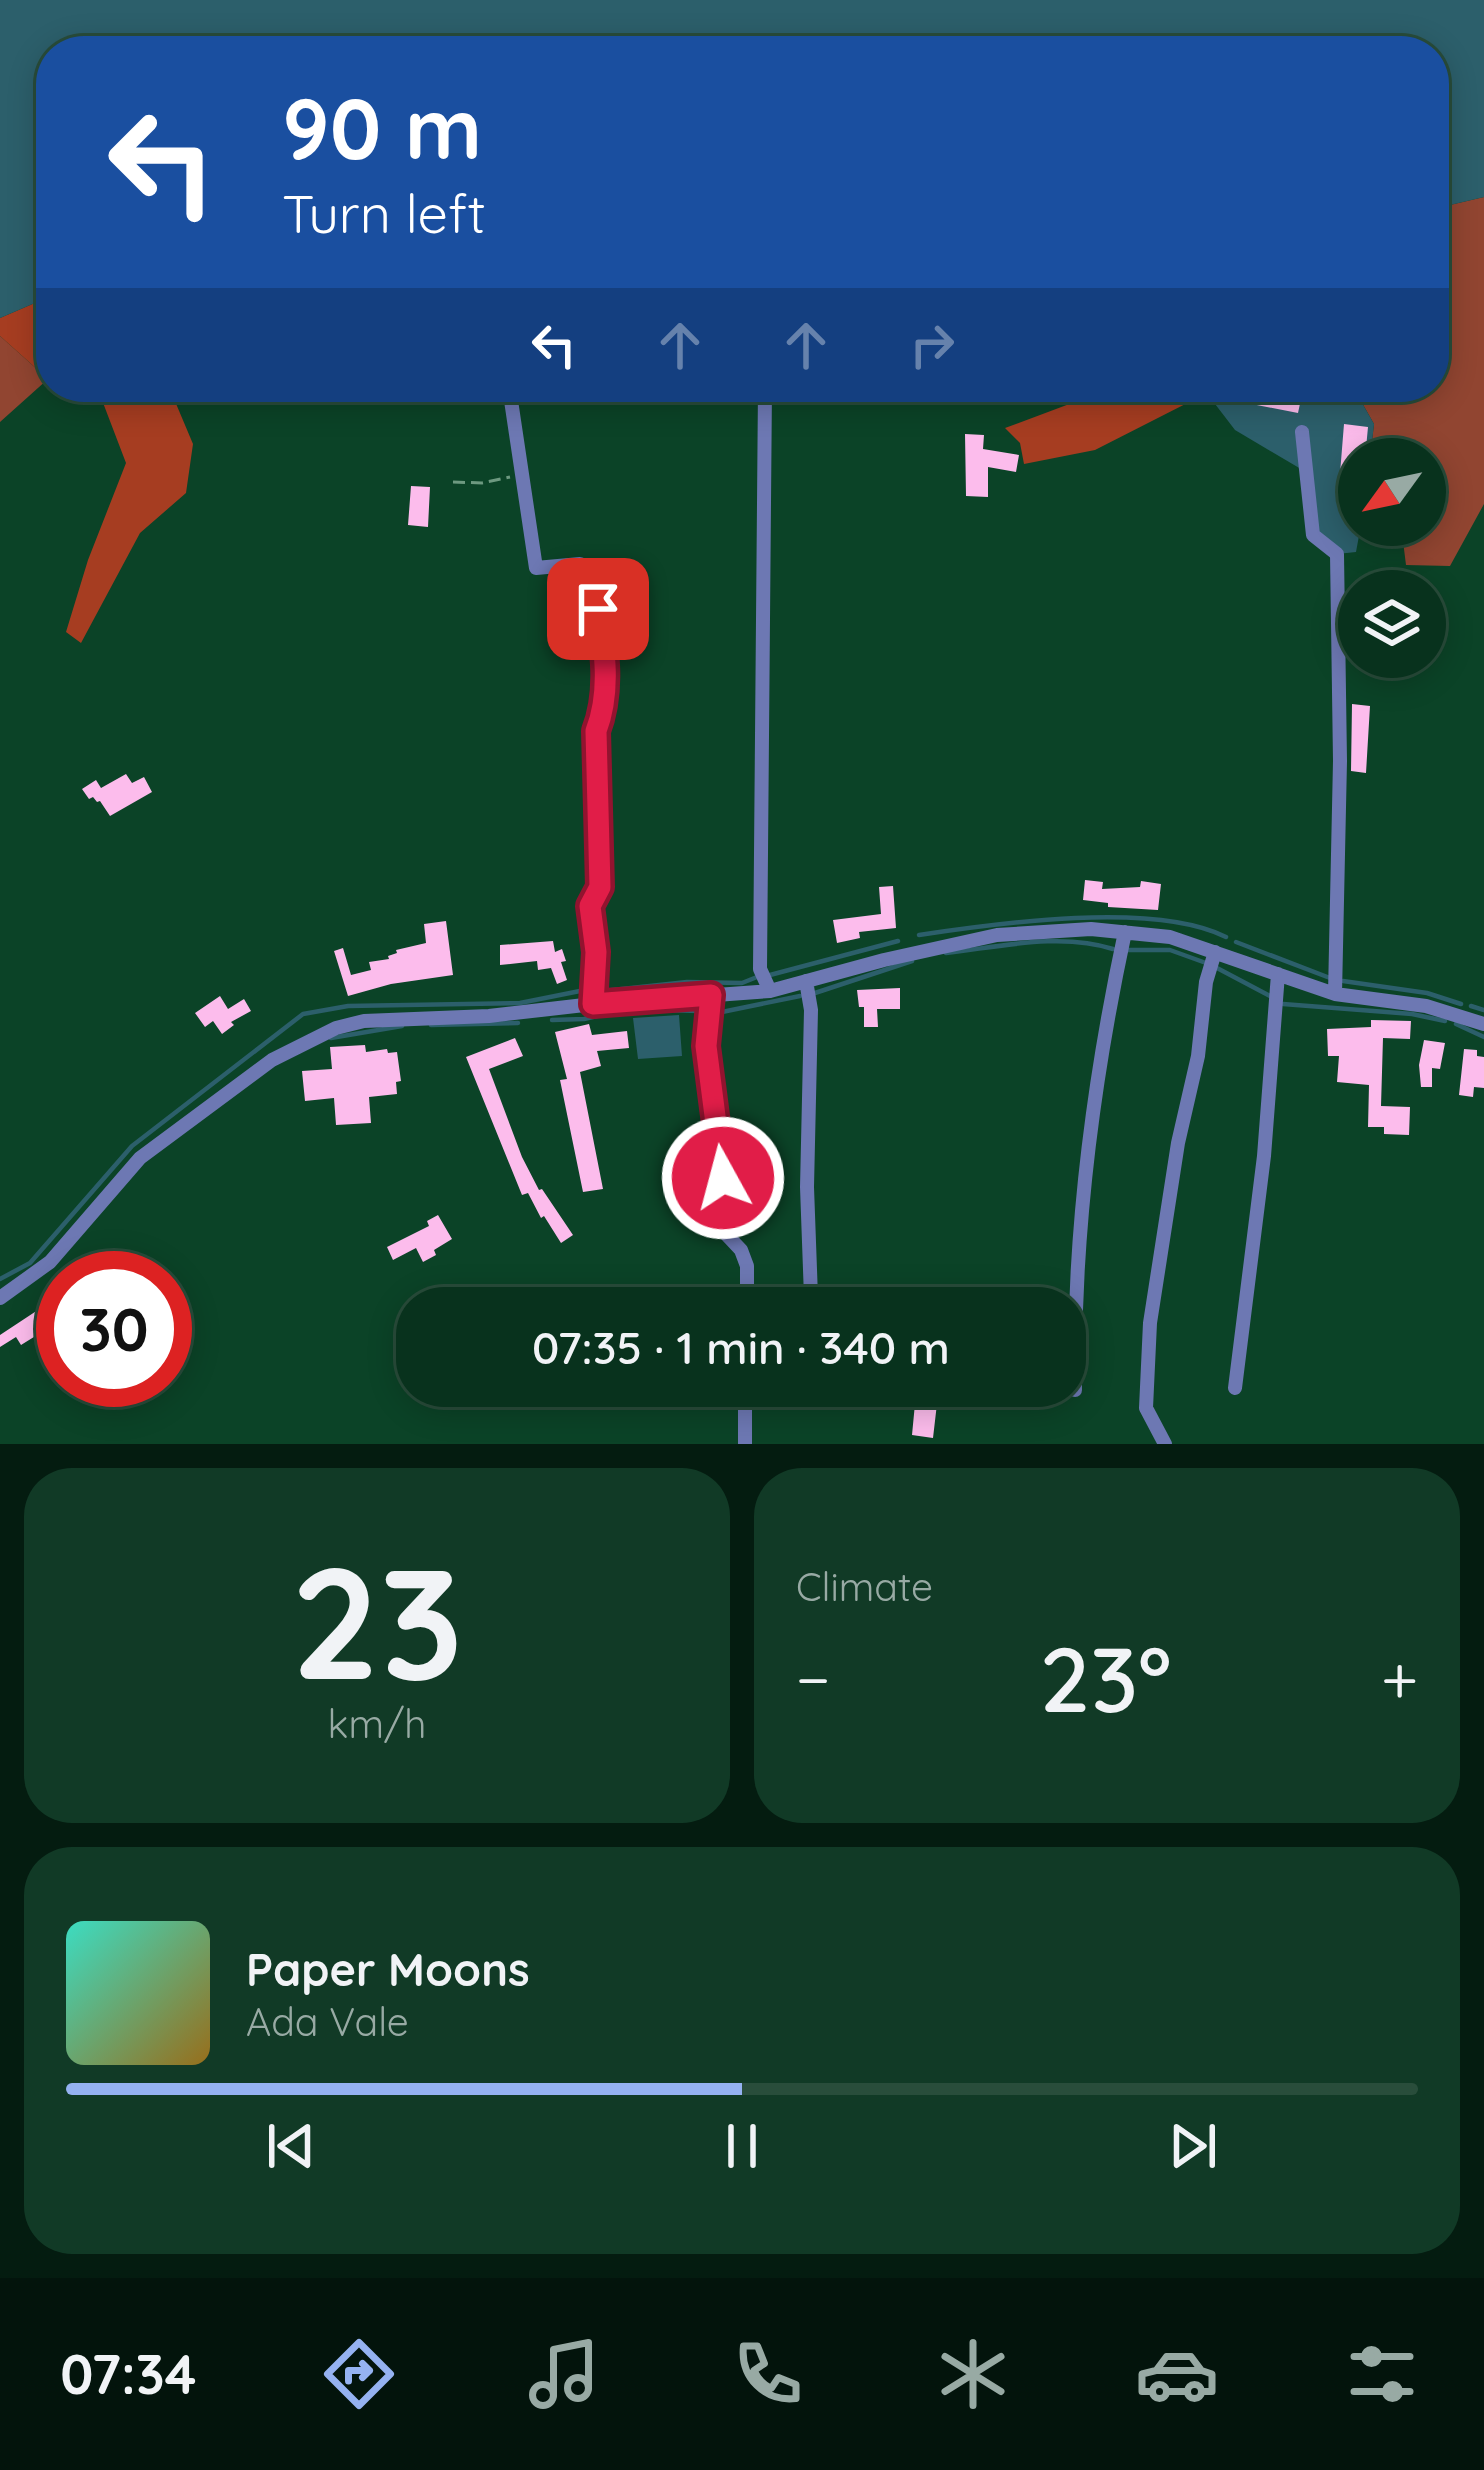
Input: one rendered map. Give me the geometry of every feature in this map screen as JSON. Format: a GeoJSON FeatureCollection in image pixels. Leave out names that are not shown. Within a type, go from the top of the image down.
{"type":"FeatureCollection","features":[{"type":"Feature","properties":{"kind":"street"},"geometry":{"type":"LineString","coordinates":[[512,402],[536,568],[580,564],[591,568],[605,651],[604,709],[596,731],[594,778],[600,887],[590,906],[596,952],[593,1004]]}},
{"type":"Feature","properties":{"kind":"street"},"geometry":{"type":"LineString","coordinates":[[765,402],[760,969],[770,991]]}},
{"type":"Feature","properties":{"kind":"street"},"geometry":{"type":"LineString","coordinates":[[1302,432],[1313,535],[1337,554],[1336,994]]}},
{"type":"Feature","properties":{"kind":"street"},"geometry":{"type":"LineString","coordinates":[[0,1298],[50,1262],[140,1158],[272,1060],[336,1028],[366,1021],[489,1016],[770,991],[997,935],[1090,929],[1170,937],[1336,994],[1426,1006],[1484,1024]]}},
{"type":"Feature","properties":{"kind":"street"},"geometry":{"type":"LineString","coordinates":[[1077,1287],[1113,986],[1125,932]]}},
{"type":"Feature","properties":{"kind":"street"},"geometry":{"type":"LineString","coordinates":[[1166,1444],[1146,1408],[1150,1323],[1178,1143],[1198,1056],[1206,982],[1215,952]]}},
{"type":"Feature","properties":{"kind":"street"},"geometry":{"type":"LineString","coordinates":[[1234,1388],[1264,1156],[1278,974]]}},
{"type":"Feature","properties":{"kind":"street"},"geometry":{"type":"LineString","coordinates":[[806,981],[811,1010],[807,1187],[811,1287]]}},
{"type":"Feature","properties":{"kind":"street"},"geometry":{"type":"LineString","coordinates":[[711,995],[706,1046],[725,1233],[741,1250],[747,1287]]}},
{"type":"Feature","properties":{"kind":"street"},"geometry":{"type":"LineString","coordinates":[[745,1444],[746,1407]]}},
{"type":"Feature","properties":{"kind":"path"},"geometry":{"type":"LineString","coordinates":[[453,482],[482,483],[524,475]]}},
{"type":"Feature","properties":{"kind":"shaded area"},"geometry":{"type":"Polygon","coordinates":[[[1484,197],[1484,504],[1450,566],[1406,565],[1404,546],[1446,546],[1446,438],[1372,438],[1374,424],[1362,402],[1449,402],[1449,204],[1484,197]]]}},
{"type":"Feature","properties":{"kind":"shaded area"},"geometry":{"type":"Polygon","coordinates":[[[36,302],[36,368],[0,336],[0,318],[36,302]]]}},
{"type":"Feature","properties":{"kind":"shaded area"},"geometry":{"type":"Polygon","coordinates":[[[0,336],[36,368],[36,390],[0,422],[0,336]]]}},
{"type":"Feature","properties":{"kind":"shaded area"},"geometry":{"type":"Polygon","coordinates":[[[103,402],[175,402],[193,444],[186,493],[140,533],[81,643],[66,632],[126,463],[103,402]]]}},
{"type":"Feature","properties":{"kind":"shaded area"},"geometry":{"type":"Polygon","coordinates":[[[1075,402],[1189,402],[1095,450],[1024,464],[1020,443],[1005,428],[1075,402]]]}},
{"type":"Feature","properties":{"kind":"water"},"geometry":{"type":"Polygon","coordinates":[[[0,0],[1484,0],[1484,197],[1450,205],[1449,36],[36,36],[36,302],[0,318],[0,0]]]}},
{"type":"Feature","properties":{"kind":"water"},"geometry":{"type":"Polygon","coordinates":[[[1214,402],[1362,402],[1374,424],[1372,438],[1338,438],[1338,546],[1357,546],[1356,552],[1337,554],[1313,535],[1306,472],[1235,430],[1214,402]]]}},
{"type":"Feature","properties":{"kind":"water"},"geometry":{"type":"Polygon","coordinates":[[[679,1015],[682,1056],[638,1059],[633,1018],[679,1015]]]}},
{"type":"Feature","properties":{"kind":"building"},"geometry":{"type":"Polygon","coordinates":[[[1241,402],[1300,402],[1298,413],[1241,402]]]}},
{"type":"Feature","properties":{"kind":"building"},"geometry":{"type":"Polygon","coordinates":[[[1344,424],[1368,427],[1367,438],[1343,438],[1344,424]]]}},
{"type":"Feature","properties":{"kind":"building"},"geometry":{"type":"Polygon","coordinates":[[[965,434],[984,435],[983,449],[1019,455],[1016,472],[988,467],[988,497],[966,496],[965,434]]]}},
{"type":"Feature","properties":{"kind":"building"},"geometry":{"type":"Polygon","coordinates":[[[411,486],[430,487],[428,527],[408,525],[411,486]]]}},
{"type":"Feature","properties":{"kind":"building"},"geometry":{"type":"Polygon","coordinates":[[[1352,704],[1370,706],[1366,773],[1351,771],[1352,704]]]}},
{"type":"Feature","properties":{"kind":"building"},"geometry":{"type":"Polygon","coordinates":[[[126,774],[132,783],[144,777],[152,792],[110,816],[100,801],[89,799],[82,789],[96,780],[101,788],[126,774]]]}},
{"type":"Feature","properties":{"kind":"building"},"geometry":{"type":"Polygon","coordinates":[[[1085,880],[1103,882],[1102,889],[1140,887],[1141,881],[1161,884],[1158,910],[1108,907],[1108,903],[1083,900],[1085,880]]]}},
{"type":"Feature","properties":{"kind":"building"},"geometry":{"type":"Polygon","coordinates":[[[893,886],[896,928],[859,932],[860,938],[837,943],[833,920],[881,914],[879,887],[893,886]]]}},
{"type":"Feature","properties":{"kind":"building"},"geometry":{"type":"Polygon","coordinates":[[[446,921],[453,975],[348,996],[334,951],[343,948],[351,975],[371,970],[369,962],[426,943],[424,924],[446,921]]]}},
{"type":"Feature","properties":{"kind":"building"},"geometry":{"type":"Polygon","coordinates":[[[553,941],[555,952],[562,949],[567,980],[557,984],[551,968],[538,970],[537,961],[500,965],[500,945],[553,941]]]}},
{"type":"Feature","properties":{"kind":"building"},"geometry":{"type":"Polygon","coordinates":[[[900,988],[900,1009],[877,1009],[878,1027],[864,1027],[864,1007],[859,1007],[857,990],[900,988]]]}},
{"type":"Feature","properties":{"kind":"building"},"geometry":{"type":"Polygon","coordinates":[[[220,996],[228,1009],[244,999],[251,1011],[231,1022],[234,1025],[222,1034],[213,1021],[205,1027],[195,1013],[220,996]]]}},
{"type":"Feature","properties":{"kind":"building"},"geometry":{"type":"Polygon","coordinates":[[[1371,1020],[1411,1021],[1410,1039],[1383,1038],[1381,1106],[1410,1107],[1409,1135],[1384,1134],[1384,1127],[1368,1127],[1369,1085],[1337,1082],[1339,1056],[1328,1056],[1327,1029],[1371,1027],[1371,1020]]]}},
{"type":"Feature","properties":{"kind":"building"},"geometry":{"type":"Polygon","coordinates":[[[589,1024],[592,1035],[627,1031],[629,1048],[597,1051],[601,1066],[580,1072],[603,1189],[583,1192],[560,1080],[567,1079],[555,1032],[589,1024]]]}},
{"type":"Feature","properties":{"kind":"building"},"geometry":{"type":"Polygon","coordinates":[[[515,1038],[523,1056],[489,1069],[522,1157],[539,1190],[573,1235],[561,1243],[528,1193],[522,1195],[466,1057],[515,1038]]]}},
{"type":"Feature","properties":{"kind":"building"},"geometry":{"type":"Polygon","coordinates":[[[1424,1040],[1445,1043],[1440,1069],[1432,1068],[1432,1087],[1421,1087],[1424,1040]]]}},
{"type":"Feature","properties":{"kind":"building"},"geometry":{"type":"Polygon","coordinates":[[[365,1045],[366,1052],[397,1052],[401,1081],[396,1082],[397,1094],[369,1097],[371,1123],[336,1125],[334,1098],[305,1101],[302,1071],[332,1069],[330,1047],[365,1045]]]}},
{"type":"Feature","properties":{"kind":"building"},"geometry":{"type":"Polygon","coordinates":[[[1464,1049],[1477,1050],[1477,1056],[1484,1057],[1484,1088],[1474,1087],[1473,1097],[1459,1095],[1464,1049]]]}},
{"type":"Feature","properties":{"kind":"building"},"geometry":{"type":"Polygon","coordinates":[[[438,1215],[452,1239],[434,1250],[436,1255],[423,1262],[416,1248],[393,1260],[387,1247],[429,1226],[427,1221],[438,1215]]]}},
{"type":"Feature","properties":{"kind":"building"},"geometry":{"type":"Polygon","coordinates":[[[36,1311],[36,1336],[21,1345],[16,1337],[0,1347],[0,1335],[36,1311]]]}},
{"type":"Feature","properties":{"kind":"building"},"geometry":{"type":"Polygon","coordinates":[[[915,1407],[937,1407],[933,1438],[912,1435],[915,1407]]]}},
{"type":"Feature","properties":{"kind":"waterway"},"geometry":{"type":"LineString","coordinates":[[919,935],[1032,921],[1118,917],[1195,926],[1226,937]]}},
{"type":"Feature","properties":{"kind":"waterway"},"geometry":{"type":"LineString","coordinates":[[770,975],[898,941]]}},
{"type":"Feature","properties":{"kind":"waterway"},"geometry":{"type":"LineString","coordinates":[[946,953],[1051,941],[1113,949]]}},
{"type":"Feature","properties":{"kind":"waterway"},"geometry":{"type":"LineString","coordinates":[[1236,942],[1330,978]]}},
{"type":"Feature","properties":{"kind":"waterway"},"geometry":{"type":"LineString","coordinates":[[1127,950],[1170,950],[1206,963]]}},
{"type":"Feature","properties":{"kind":"waterway"},"geometry":{"type":"LineString","coordinates":[[815,993],[912,961]]}},
{"type":"Feature","properties":{"kind":"waterway"},"geometry":{"type":"LineString","coordinates":[[1217,968],[1270,996]]}},
{"type":"Feature","properties":{"kind":"waterway"},"geometry":{"type":"LineString","coordinates":[[603,991],[687,982],[742,983],[757,977]]}},
{"type":"Feature","properties":{"kind":"waterway"},"geometry":{"type":"LineString","coordinates":[[1343,981],[1427,993],[1461,1004]]}},
{"type":"Feature","properties":{"kind":"waterway"},"geometry":{"type":"LineString","coordinates":[[0,1279],[30,1263],[132,1146],[303,1014],[348,1006],[520,1003],[585,990]]}},
{"type":"Feature","properties":{"kind":"waterway"},"geometry":{"type":"LineString","coordinates":[[717,1013],[800,996]]}},
{"type":"Feature","properties":{"kind":"waterway"},"geometry":{"type":"LineString","coordinates":[[1283,1004],[1445,1021]]}},
{"type":"Feature","properties":{"kind":"waterway"},"geometry":{"type":"LineString","coordinates":[[1471,1006],[1484,1010]]}},
{"type":"Feature","properties":{"kind":"waterway"},"geometry":{"type":"LineString","coordinates":[[552,1020],[629,1009],[699,1011]]}},
{"type":"Feature","properties":{"kind":"waterway"},"geometry":{"type":"LineString","coordinates":[[431,1025],[518,1023]]}},
{"type":"Feature","properties":{"kind":"waterway"},"geometry":{"type":"LineString","coordinates":[[1456,1024],[1484,1037]]}},
{"type":"Feature","properties":{"kind":"waterway"},"geometry":{"type":"LineString","coordinates":[[331,1038],[402,1026]]}},
{"type":"Feature","properties":{"kind":"route"},"geometry":{"type":"LineString","coordinates":[[598,609],[605,651],[604,709],[596,731],[594,778],[600,887],[590,906],[596,952],[593,1004],[711,995],[706,1046],[723,1178]]}}]}
